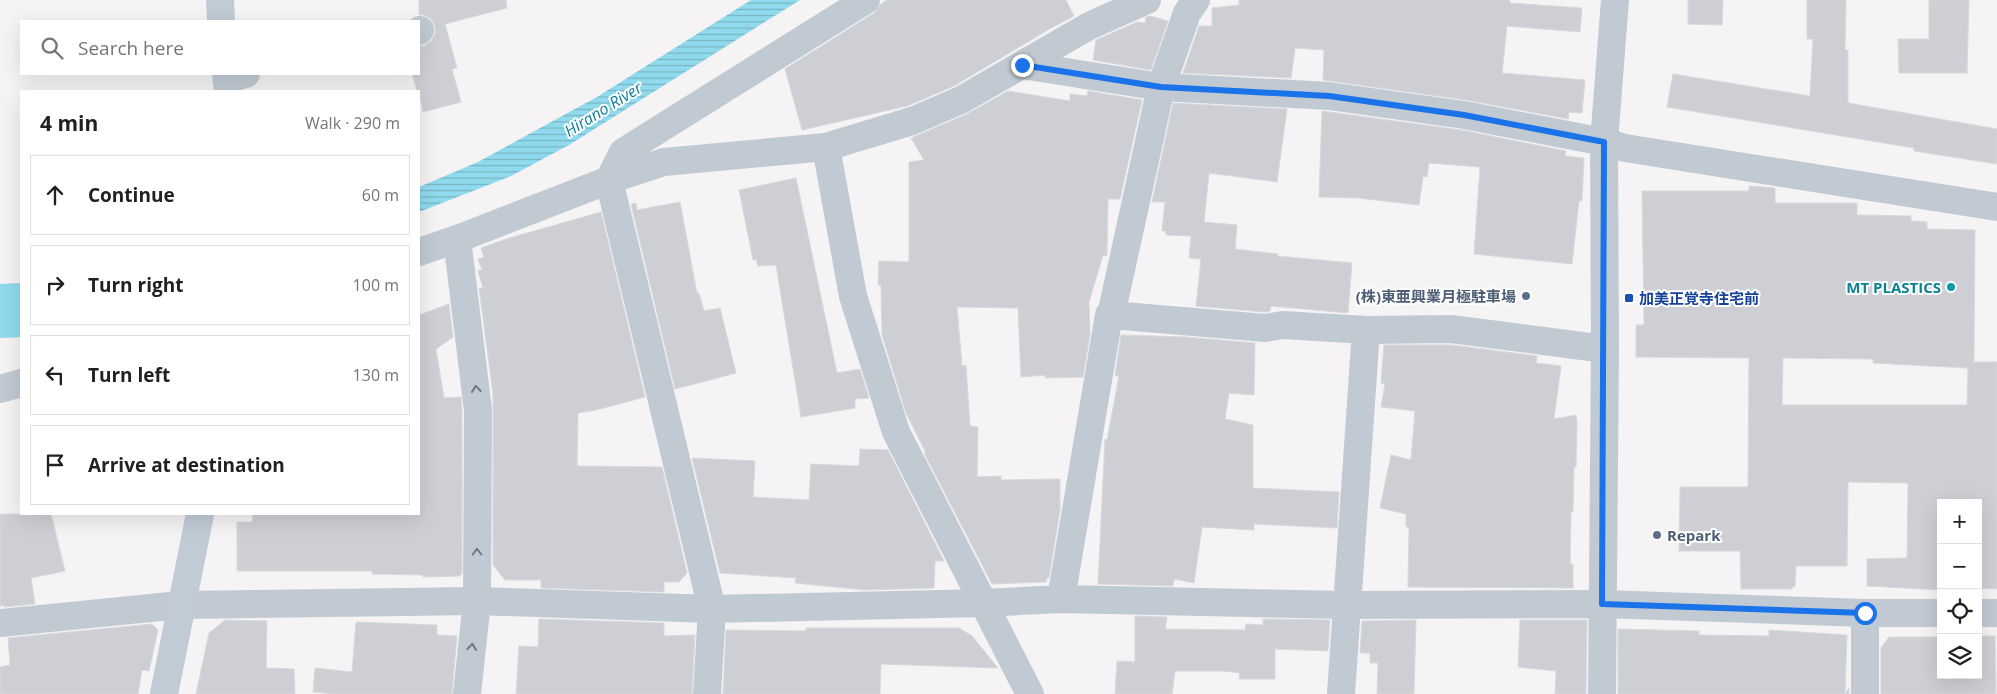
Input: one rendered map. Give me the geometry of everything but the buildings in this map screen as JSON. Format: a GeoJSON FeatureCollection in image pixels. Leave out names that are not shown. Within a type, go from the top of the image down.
{"type":"FeatureCollection","features":[{"type":"Feature","properties":{"kind":"street"},"geometry":{"type":"LineString","coordinates":[[220,0],[222,20]]}},
{"type":"Feature","properties":{"kind":"street"},"geometry":{"type":"LineString","coordinates":[[707,694],[712,609],[609,180],[623,152],[866,0]]}},
{"type":"Feature","properties":{"kind":"street"},"geometry":{"type":"LineString","coordinates":[[420,252],[609,180],[664,162],[826,148],[912,121],[961,100],[1089,26],[1147,0]]}},
{"type":"Feature","properties":{"kind":"street"},"geometry":{"type":"LineString","coordinates":[[1061,599],[1109,315],[1111,315],[1161,87],[1187,14],[1196,0]]}},
{"type":"Feature","properties":{"kind":"street"},"geometry":{"type":"LineString","coordinates":[[1602,694],[1604,142],[1615,0]]}},
{"type":"Feature","properties":{"kind":"street"},"geometry":{"type":"LineString","coordinates":[[1022,65],[1161,87],[1329,96],[1464,115],[1604,142],[1625,148],[1997,207]]}},
{"type":"Feature","properties":{"kind":"street"},"geometry":{"type":"LineString","coordinates":[[826,148],[853,296],[896,432],[1030,694]]}},
{"type":"Feature","properties":{"kind":"street"},"geometry":{"type":"LineString","coordinates":[[457,239],[478,410],[477,600],[467,694]]}},
{"type":"Feature","properties":{"kind":"street"},"geometry":{"type":"LineString","coordinates":[[1111,315],[1265,328],[1283,325],[1366,330],[1451,329],[1604,349]]}},
{"type":"Feature","properties":{"kind":"street"},"geometry":{"type":"LineString","coordinates":[[1341,694],[1366,330]]}},
{"type":"Feature","properties":{"kind":"street"},"geometry":{"type":"LineString","coordinates":[[0,389],[20,383]]}},
{"type":"Feature","properties":{"kind":"street"},"geometry":{"type":"LineString","coordinates":[[164,694],[180,605],[200,515]]}},
{"type":"Feature","properties":{"kind":"street"},"geometry":{"type":"LineString","coordinates":[[0,623],[180,605],[477,600],[712,609],[984,603],[1061,599],[1347,605],[1602,604],[1865,613],[1937,613]]}},
{"type":"Feature","properties":{"kind":"street"},"geometry":{"type":"LineString","coordinates":[[1865,613],[1865,694]]}},
{"type":"Feature","properties":{"kind":"street"},"geometry":{"type":"LineString","coordinates":[[1982,613],[1997,613]]}},
{"type":"Feature","properties":{"kind":"water","name":"Hirano River"},"geometry":{"type":"Polygon","coordinates":[[[751,0],[800,0],[569,145],[511,176],[420,212],[420,187],[478,162],[597,97],[751,0]]]}},
{"type":"Feature","properties":{"kind":"waterway","name":"Hirano River"},"geometry":{"type":"LineString","coordinates":[[0,311],[20,310]]}},
{"type":"Feature","properties":{"kind":"place","name":"MT PLASTICS"},"geometry":{"type":"Point","coordinates":[1951,287]}},
{"type":"Feature","properties":{"kind":"place","name":"(株)東亜興業月極駐車場"},"geometry":{"type":"Point","coordinates":[1526,296]}},
{"type":"Feature","properties":{"kind":"place","name":"加美正覚寺住宅前"},"geometry":{"type":"Point","coordinates":[1629,298]}},
{"type":"Feature","properties":{"kind":"place","name":"Repark"},"geometry":{"type":"Point","coordinates":[1657,535]}},
{"type":"Feature","properties":{"kind":"route"},"geometry":{"type":"LineString","coordinates":[[1022,65],[1161,87],[1329,96],[1464,115],[1604,142],[1602,604],[1865,613]]}}]}
